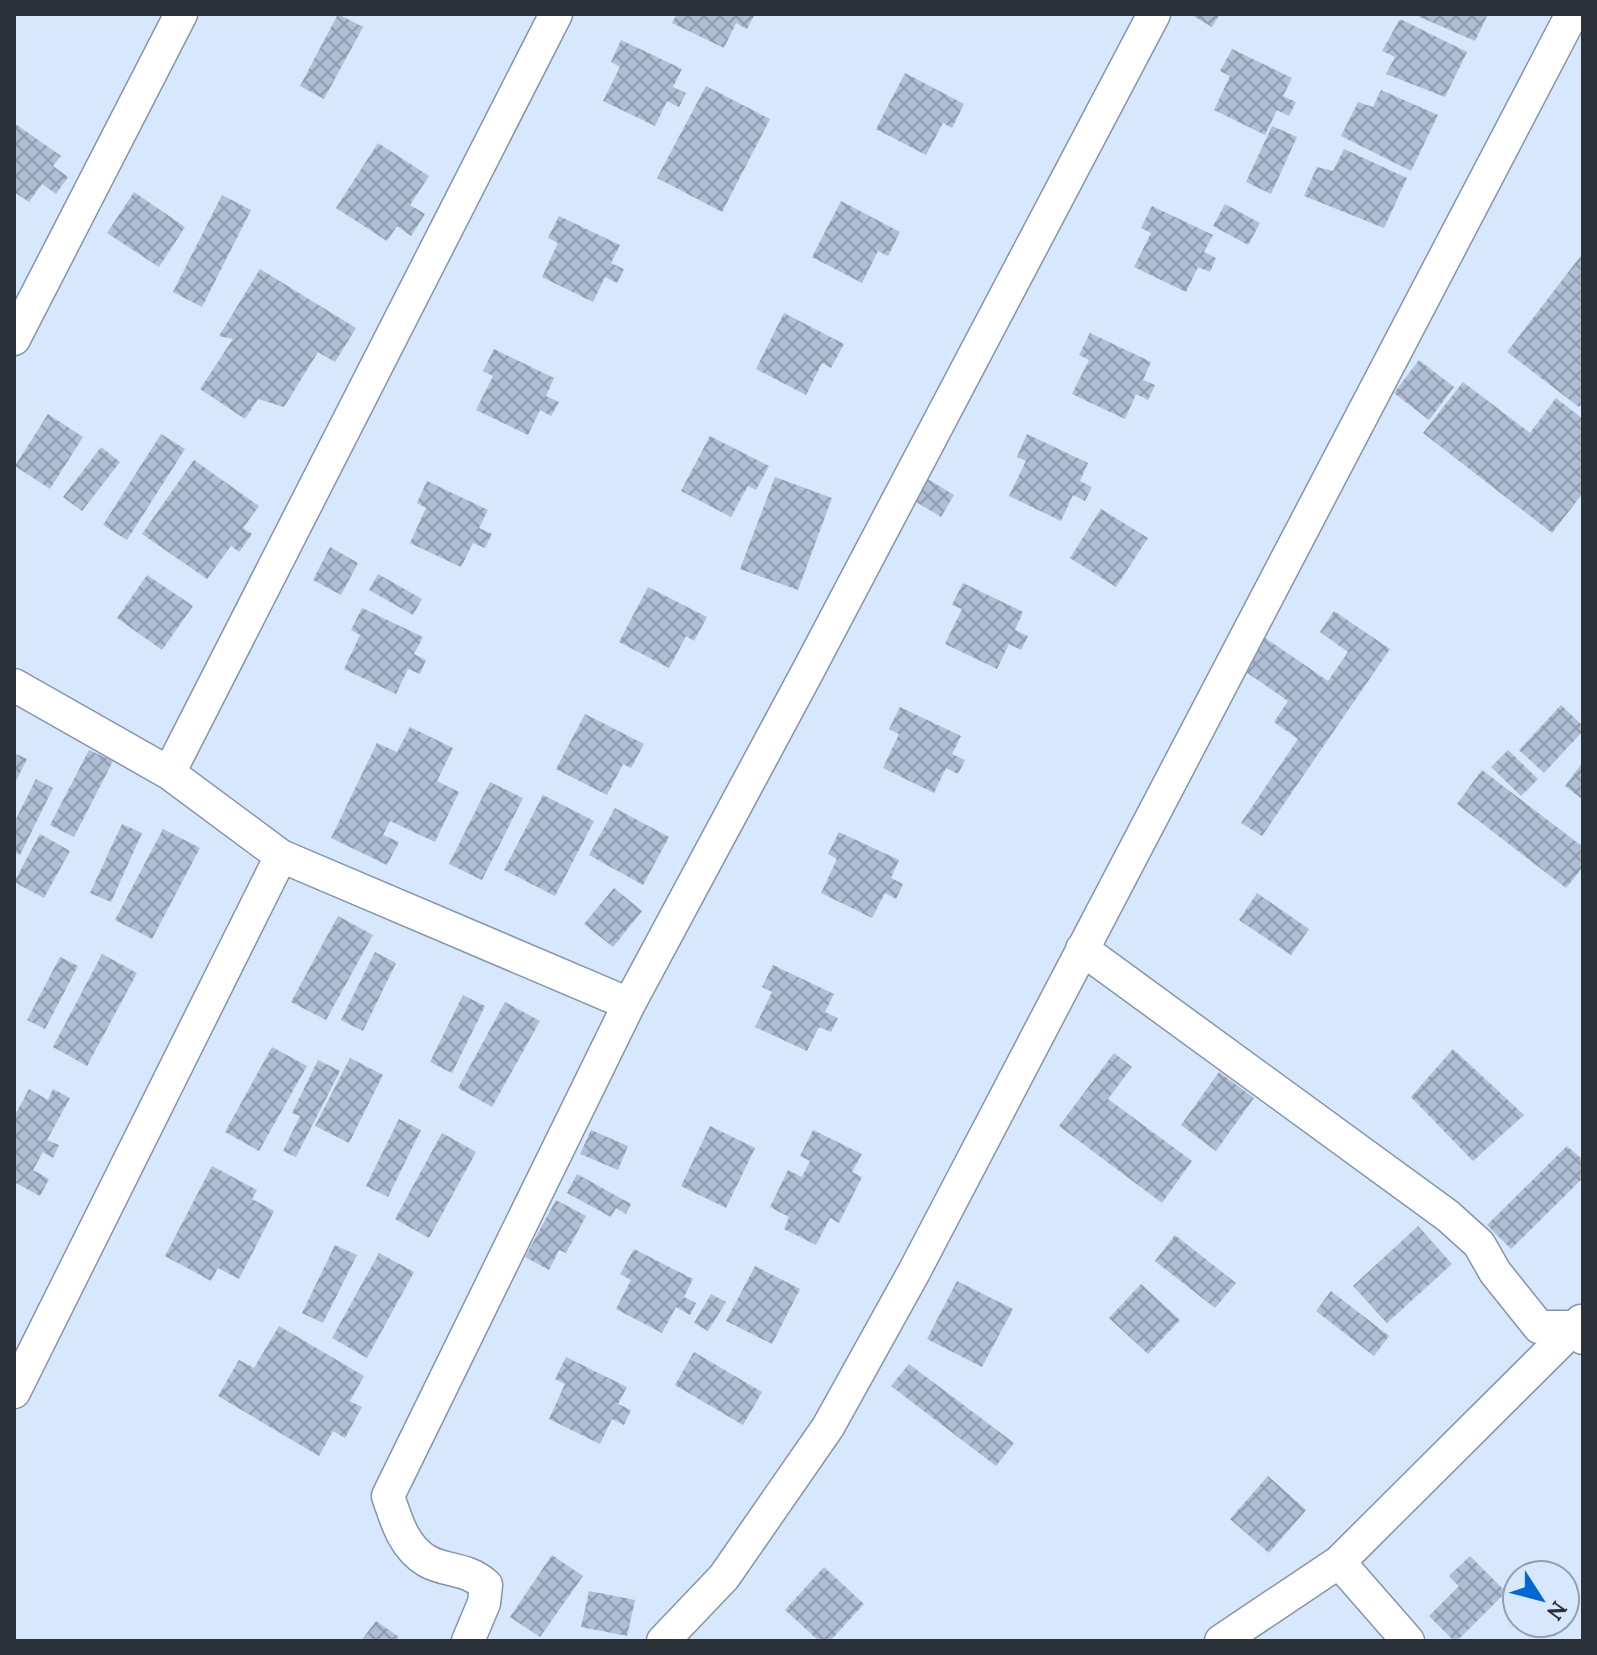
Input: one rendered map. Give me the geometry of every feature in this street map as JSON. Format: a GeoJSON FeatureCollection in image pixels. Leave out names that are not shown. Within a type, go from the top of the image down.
{"type":"FeatureCollection","features":[{"type":"Feature","properties":{"kind":"street"},"geometry":{"type":"LineString","coordinates":[[14,339],[181,14]]}},
{"type":"Feature","properties":{"kind":"street"},"geometry":{"type":"LineString","coordinates":[[169,773],[556,14]]}},
{"type":"Feature","properties":{"kind":"street"},"geometry":{"type":"LineString","coordinates":[[468,1641],[484,1603],[486,1585],[466,1572],[427,1561],[410,1546],[399,1528],[388,1496],[629,1004],[839,614],[1154,14]]}},
{"type":"Feature","properties":{"kind":"street"},"geometry":{"type":"LineString","coordinates":[[663,1641],[724,1577],[828,1427],[914,1272],[1572,14]]}},
{"type":"Feature","properties":{"kind":"street"},"geometry":{"type":"LineString","coordinates":[[14,685],[169,773],[281,856],[629,1004]]}},
{"type":"Feature","properties":{"kind":"street"},"geometry":{"type":"LineString","coordinates":[[14,1392],[281,856]]}},
{"type":"Feature","properties":{"kind":"street"},"geometry":{"type":"LineString","coordinates":[[1082,949],[1448,1216],[1479,1244],[1495,1272],[1539,1327],[1580,1328]]}},
{"type":"Feature","properties":{"kind":"street"},"geometry":{"type":"LineString","coordinates":[[1221,1641],[1339,1562],[1580,1328]]}},
{"type":"Feature","properties":{"kind":"street"},"geometry":{"type":"LineString","coordinates":[[1339,1562],[1408,1641]]}},
{"type":"Feature","properties":{"kind":"building"},"geometry":{"type":"Polygon","coordinates":[[[338,14],[363,27],[324,99],[300,86],[338,14]]]}},
{"type":"Feature","properties":{"kind":"building"},"geometry":{"type":"Polygon","coordinates":[[[677,14],[755,14],[747,29],[736,23],[724,48],[672,23],[677,14]]]}},
{"type":"Feature","properties":{"kind":"building"},"geometry":{"type":"Polygon","coordinates":[[[1190,14],[1220,14],[1212,27],[1190,14]]]}},
{"type":"Feature","properties":{"kind":"building"},"geometry":{"type":"Polygon","coordinates":[[[1413,14],[1488,14],[1475,41],[1413,14]]]}},
{"type":"Feature","properties":{"kind":"building"},"geometry":{"type":"Polygon","coordinates":[[[1400,19],[1467,52],[1445,97],[1386,74],[1395,57],[1382,51],[1400,19]]]}},
{"type":"Feature","properties":{"kind":"building"},"geometry":{"type":"Polygon","coordinates":[[[621,40],[682,69],[673,87],[686,93],[679,107],[667,101],[655,126],[603,101],[620,67],[611,62],[621,40]]]}},
{"type":"Feature","properties":{"kind":"building"},"geometry":{"type":"Polygon","coordinates":[[[1232,49],[1292,78],[1283,96],[1296,102],[1289,116],[1277,110],[1265,135],[1214,110],[1230,76],[1220,71],[1232,49]]]}},
{"type":"Feature","properties":{"kind":"building"},"geometry":{"type":"Polygon","coordinates":[[[905,73],[964,104],[952,128],[943,123],[926,155],[876,129],[905,73]]]}},
{"type":"Feature","properties":{"kind":"building"},"geometry":{"type":"Polygon","coordinates":[[[706,86],[770,119],[722,212],[657,178],[706,86]]]}},
{"type":"Feature","properties":{"kind":"building"},"geometry":{"type":"Polygon","coordinates":[[[1381,90],[1438,115],[1411,171],[1341,136],[1358,102],[1373,107],[1381,90]]]}},
{"type":"Feature","properties":{"kind":"building"},"geometry":{"type":"Polygon","coordinates":[[[14,123],[61,156],[53,166],[68,177],[56,194],[42,184],[29,202],[14,192],[14,123]]]}},
{"type":"Feature","properties":{"kind":"building"},"geometry":{"type":"Polygon","coordinates":[[[1272,126],[1297,137],[1271,194],[1246,182],[1272,126]]]}},
{"type":"Feature","properties":{"kind":"building"},"geometry":{"type":"Polygon","coordinates":[[[378,143],[429,176],[410,205],[425,214],[411,236],[397,226],[387,241],[336,208],[378,143]]]}},
{"type":"Feature","properties":{"kind":"building"},"geometry":{"type":"Polygon","coordinates":[[[1344,149],[1407,178],[1384,228],[1304,196],[1317,167],[1333,171],[1344,149]]]}},
{"type":"Feature","properties":{"kind":"building"},"geometry":{"type":"Polygon","coordinates":[[[134,192],[185,227],[159,267],[107,233],[134,192]]]}},
{"type":"Feature","properties":{"kind":"building"},"geometry":{"type":"Polygon","coordinates":[[[222,195],[251,210],[202,307],[173,292],[222,195]]]}},
{"type":"Feature","properties":{"kind":"building"},"geometry":{"type":"Polygon","coordinates":[[[841,201],[900,232],[888,256],[878,251],[862,283],[812,257],[841,201]]]}},
{"type":"Feature","properties":{"kind":"building"},"geometry":{"type":"Polygon","coordinates":[[[1225,204],[1260,223],[1248,245],[1213,226],[1225,204]]]}},
{"type":"Feature","properties":{"kind":"building"},"geometry":{"type":"Polygon","coordinates":[[[1152,206],[1213,235],[1204,252],[1216,258],[1210,272],[1198,267],[1186,292],[1134,267],[1151,233],[1141,228],[1152,206]]]}},
{"type":"Feature","properties":{"kind":"building"},"geometry":{"type":"Polygon","coordinates":[[[559,216],[620,245],[611,263],[624,269],[617,283],[605,277],[593,302],[542,277],[558,243],[548,238],[559,216]]]}},
{"type":"Feature","properties":{"kind":"building"},"geometry":{"type":"Polygon","coordinates":[[[1583,253],[1583,402],[1579,407],[1507,352],[1583,253]]]}},
{"type":"Feature","properties":{"kind":"building"},"geometry":{"type":"Polygon","coordinates":[[[260,269],[356,328],[335,362],[318,352],[284,407],[258,399],[245,419],[200,389],[233,339],[219,336],[260,269]]]}},
{"type":"Feature","properties":{"kind":"building"},"geometry":{"type":"Polygon","coordinates":[[[784,313],[844,344],[831,368],[822,363],[806,395],[756,369],[784,313]]]}},
{"type":"Feature","properties":{"kind":"building"},"geometry":{"type":"Polygon","coordinates":[[[1090,333],[1151,362],[1143,380],[1155,385],[1148,400],[1136,394],[1125,419],[1072,394],[1089,360],[1079,355],[1090,333]]]}},
{"type":"Feature","properties":{"kind":"building"},"geometry":{"type":"Polygon","coordinates":[[[494,349],[554,378],[546,396],[559,402],[551,416],[540,410],[528,435],[476,410],[493,376],[483,371],[494,349]]]}},
{"type":"Feature","properties":{"kind":"building"},"geometry":{"type":"Polygon","coordinates":[[[1419,360],[1454,387],[1429,420],[1394,393],[1419,360]]]}},
{"type":"Feature","properties":{"kind":"building"},"geometry":{"type":"Polygon","coordinates":[[[1463,382],[1530,433],[1556,398],[1583,419],[1583,493],[1552,533],[1423,433],[1463,382]]]}},
{"type":"Feature","properties":{"kind":"building"},"geometry":{"type":"Polygon","coordinates":[[[48,414],[83,437],[50,489],[15,466],[48,414]]]}},
{"type":"Feature","properties":{"kind":"building"},"geometry":{"type":"Polygon","coordinates":[[[161,434],[185,449],[127,540],[103,525],[161,434]]]}},
{"type":"Feature","properties":{"kind":"building"},"geometry":{"type":"Polygon","coordinates":[[[1027,434],[1088,463],[1080,481],[1092,487],[1085,501],[1073,495],[1061,521],[1009,496],[1026,461],[1017,457],[1027,434]]]}},
{"type":"Feature","properties":{"kind":"building"},"geometry":{"type":"Polygon","coordinates":[[[710,436],[769,466],[756,490],[748,486],[731,517],[681,491],[710,436]]]}},
{"type":"Feature","properties":{"kind":"building"},"geometry":{"type":"Polygon","coordinates":[[[101,447],[120,462],[82,511],[63,497],[101,447]]]}},
{"type":"Feature","properties":{"kind":"building"},"geometry":{"type":"Polygon","coordinates":[[[194,460],[259,506],[243,528],[252,534],[239,552],[231,546],[207,579],[142,534],[194,460]]]}},
{"type":"Feature","properties":{"kind":"building"},"geometry":{"type":"Polygon","coordinates":[[[775,477],[832,498],[798,590],[740,569],[775,477]]]}},
{"type":"Feature","properties":{"kind":"building"},"geometry":{"type":"Polygon","coordinates":[[[926,478],[954,495],[941,517],[913,500],[926,478]]]}},
{"type":"Feature","properties":{"kind":"building"},"geometry":{"type":"Polygon","coordinates":[[[427,481],[488,510],[479,528],[492,534],[485,548],[473,543],[461,567],[410,543],[426,508],[417,503],[427,481]]]}},
{"type":"Feature","properties":{"kind":"building"},"geometry":{"type":"Polygon","coordinates":[[[1101,509],[1148,538],[1116,587],[1070,558],[1101,509]]]}},
{"type":"Feature","properties":{"kind":"building"},"geometry":{"type":"Polygon","coordinates":[[[330,547],[358,563],[341,595],[313,580],[330,547]]]}},
{"type":"Feature","properties":{"kind":"building"},"geometry":{"type":"Polygon","coordinates":[[[378,574],[422,599],[413,615],[369,590],[378,574]]]}},
{"type":"Feature","properties":{"kind":"building"},"geometry":{"type":"Polygon","coordinates":[[[147,575],[193,606],[162,650],[117,618],[147,575]]]}},
{"type":"Feature","properties":{"kind":"building"},"geometry":{"type":"Polygon","coordinates":[[[963,583],[1023,612],[1015,630],[1028,636],[1021,650],[1009,644],[997,669],[945,644],[962,609],[952,605],[963,583]]]}},
{"type":"Feature","properties":{"kind":"building"},"geometry":{"type":"Polygon","coordinates":[[[648,587],[707,617],[694,641],[686,636],[669,668],[619,642],[648,587]]]}},
{"type":"Feature","properties":{"kind":"building"},"geometry":{"type":"Polygon","coordinates":[[[362,608],[423,637],[414,654],[426,660],[420,674],[408,669],[396,694],[344,669],[360,635],[351,630],[362,608]]]}},
{"type":"Feature","properties":{"kind":"building"},"geometry":{"type":"Polygon","coordinates":[[[1334,611],[1390,649],[1262,836],[1241,823],[1298,739],[1274,722],[1288,701],[1233,663],[1255,631],[1328,681],[1348,652],[1320,632],[1334,611]]]}},
{"type":"Feature","properties":{"kind":"building"},"geometry":{"type":"Polygon","coordinates":[[[1561,705],[1583,726],[1583,731],[1544,773],[1519,750],[1561,705]]]}},
{"type":"Feature","properties":{"kind":"building"},"geometry":{"type":"Polygon","coordinates":[[[900,707],[961,736],[952,754],[965,760],[958,774],[946,768],[934,793],[883,768],[899,734],[889,729],[900,707]]]}},
{"type":"Feature","properties":{"kind":"building"},"geometry":{"type":"Polygon","coordinates":[[[585,714],[644,744],[631,768],[623,764],[607,795],[556,769],[585,714]]]}},
{"type":"Feature","properties":{"kind":"building"},"geometry":{"type":"Polygon","coordinates":[[[410,727],[453,748],[437,781],[459,792],[435,842],[390,821],[383,835],[399,842],[387,865],[331,838],[377,743],[397,752],[410,727]]]}},
{"type":"Feature","properties":{"kind":"building"},"geometry":{"type":"Polygon","coordinates":[[[89,750],[113,761],[74,837],[50,825],[89,750]]]}},
{"type":"Feature","properties":{"kind":"building"},"geometry":{"type":"Polygon","coordinates":[[[1508,750],[1538,779],[1521,796],[1491,767],[1508,750]]]}},
{"type":"Feature","properties":{"kind":"building"},"geometry":{"type":"Polygon","coordinates":[[[14,753],[27,759],[14,785],[14,753]]]}},
{"type":"Feature","properties":{"kind":"building"},"geometry":{"type":"Polygon","coordinates":[[[1583,762],[1583,800],[1565,786],[1583,762]]]}},
{"type":"Feature","properties":{"kind":"building"},"geometry":{"type":"Polygon","coordinates":[[[1482,770],[1583,847],[1583,867],[1566,888],[1457,804],[1482,770]]]}},
{"type":"Feature","properties":{"kind":"building"},"geometry":{"type":"Polygon","coordinates":[[[36,779],[53,788],[20,855],[14,852],[14,823],[36,779]]]}},
{"type":"Feature","properties":{"kind":"building"},"geometry":{"type":"Polygon","coordinates":[[[490,782],[523,798],[482,880],[449,864],[490,782]]]}},
{"type":"Feature","properties":{"kind":"building"},"geometry":{"type":"Polygon","coordinates":[[[543,795],[594,821],[555,896],[504,870],[543,795]]]}},
{"type":"Feature","properties":{"kind":"building"},"geometry":{"type":"Polygon","coordinates":[[[615,808],[669,837],[643,885],[589,855],[615,808]]]}},
{"type":"Feature","properties":{"kind":"building"},"geometry":{"type":"Polygon","coordinates":[[[122,824],[142,833],[111,902],[90,893],[122,824]]]}},
{"type":"Feature","properties":{"kind":"building"},"geometry":{"type":"Polygon","coordinates":[[[163,829],[200,848],[152,939],[115,920],[163,829]]]}},
{"type":"Feature","properties":{"kind":"building"},"geometry":{"type":"Polygon","coordinates":[[[839,832],[899,860],[891,878],[903,884],[896,899],[885,893],[872,918],[821,893],[837,859],[828,854],[839,832]]]}},
{"type":"Feature","properties":{"kind":"building"},"geometry":{"type":"Polygon","coordinates":[[[40,834],[70,851],[44,898],[14,882],[40,834]]]}},
{"type":"Feature","properties":{"kind":"building"},"geometry":{"type":"Polygon","coordinates":[[[614,888],[642,911],[613,947],[584,924],[614,888]]]}},
{"type":"Feature","properties":{"kind":"building"},"geometry":{"type":"Polygon","coordinates":[[[1257,893],[1309,929],[1291,955],[1239,920],[1257,893]]]}},
{"type":"Feature","properties":{"kind":"building"},"geometry":{"type":"Polygon","coordinates":[[[338,916],[373,935],[326,1020],[291,1002],[338,916]]]}},
{"type":"Feature","properties":{"kind":"building"},"geometry":{"type":"Polygon","coordinates":[[[375,952],[396,963],[363,1031],[341,1020],[375,952]]]}},
{"type":"Feature","properties":{"kind":"building"},"geometry":{"type":"Polygon","coordinates":[[[102,954],[137,973],[87,1066],[53,1047],[102,954]]]}},
{"type":"Feature","properties":{"kind":"building"},"geometry":{"type":"Polygon","coordinates":[[[60,957],[78,966],[45,1029],[27,1020],[60,957]]]}},
{"type":"Feature","properties":{"kind":"building"},"geometry":{"type":"Polygon","coordinates":[[[773,965],[834,994],[825,1012],[838,1018],[831,1032],[819,1027],[807,1051],[755,1027],[772,992],[762,987],[773,965]]]}},
{"type":"Feature","properties":{"kind":"building"},"geometry":{"type":"Polygon","coordinates":[[[463,995],[485,1006],[452,1073],[430,1062],[463,995]]]}},
{"type":"Feature","properties":{"kind":"building"},"geometry":{"type":"Polygon","coordinates":[[[505,1002],[540,1021],[492,1107],[458,1088],[505,1002]]]}},
{"type":"Feature","properties":{"kind":"building"},"geometry":{"type":"Polygon","coordinates":[[[272,1047],[307,1066],[259,1151],[225,1132],[272,1047]]]}},
{"type":"Feature","properties":{"kind":"building"},"geometry":{"type":"Polygon","coordinates":[[[1453,1049],[1524,1115],[1473,1161],[1411,1097],[1453,1049]]]}},
{"type":"Feature","properties":{"kind":"building"},"geometry":{"type":"Polygon","coordinates":[[[1114,1053],[1132,1067],[1108,1099],[1192,1161],[1162,1203],[1059,1126],[1114,1053]]]}},
{"type":"Feature","properties":{"kind":"building"},"geometry":{"type":"Polygon","coordinates":[[[350,1058],[383,1075],[349,1143],[315,1126],[350,1058]]]}},
{"type":"Feature","properties":{"kind":"building"},"geometry":{"type":"Polygon","coordinates":[[[318,1060],[340,1071],[296,1157],[283,1151],[300,1116],[292,1113],[318,1060]]]}},
{"type":"Feature","properties":{"kind":"building"},"geometry":{"type":"Polygon","coordinates":[[[1219,1072],[1254,1098],[1216,1151],[1181,1125],[1219,1072]]]}},
{"type":"Feature","properties":{"kind":"building"},"geometry":{"type":"Polygon","coordinates":[[[29,1089],[48,1100],[53,1089],[70,1098],[47,1140],[59,1145],[53,1158],[43,1152],[33,1170],[49,1179],[40,1196],[14,1182],[14,1117],[29,1089]]]}},
{"type":"Feature","properties":{"kind":"building"},"geometry":{"type":"Polygon","coordinates":[[[399,1119],[421,1130],[388,1197],[366,1186],[399,1119]]]}},
{"type":"Feature","properties":{"kind":"building"},"geometry":{"type":"Polygon","coordinates":[[[710,1126],[755,1148],[726,1208],[681,1186],[710,1126]]]}},
{"type":"Feature","properties":{"kind":"building"},"geometry":{"type":"Polygon","coordinates":[[[591,1130],[628,1146],[618,1170],[580,1154],[591,1130]]]}},
{"type":"Feature","properties":{"kind":"building"},"geometry":{"type":"Polygon","coordinates":[[[813,1130],[862,1154],[852,1172],[862,1177],[839,1223],[830,1218],[816,1245],[784,1229],[789,1217],[770,1207],[788,1170],[802,1177],[810,1161],[800,1156],[813,1130]]]}},
{"type":"Feature","properties":{"kind":"building"},"geometry":{"type":"Polygon","coordinates":[[[442,1133],[476,1152],[429,1238],[395,1219],[442,1133]]]}},
{"type":"Feature","properties":{"kind":"building"},"geometry":{"type":"Polygon","coordinates":[[[1567,1146],[1583,1160],[1583,1178],[1511,1249],[1487,1225],[1567,1146]]]}},
{"type":"Feature","properties":{"kind":"building"},"geometry":{"type":"Polygon","coordinates":[[[212,1166],[257,1190],[252,1199],[274,1211],[239,1279],[218,1268],[211,1281],[165,1256],[212,1166]]]}},
{"type":"Feature","properties":{"kind":"building"},"geometry":{"type":"Polygon","coordinates":[[[577,1174],[631,1204],[626,1214],[616,1208],[611,1217],[567,1193],[577,1174]]]}},
{"type":"Feature","properties":{"kind":"building"},"geometry":{"type":"Polygon","coordinates":[[[556,1200],[586,1216],[566,1253],[559,1250],[549,1270],[525,1257],[556,1200]]]}},
{"type":"Feature","properties":{"kind":"building"},"geometry":{"type":"Polygon","coordinates":[[[1418,1226],[1452,1264],[1387,1323],[1353,1286],[1418,1226]]]}},
{"type":"Feature","properties":{"kind":"building"},"geometry":{"type":"Polygon","coordinates":[[[1175,1235],[1236,1283],[1215,1308],[1155,1261],[1175,1235]]]}},
{"type":"Feature","properties":{"kind":"building"},"geometry":{"type":"Polygon","coordinates":[[[335,1245],[357,1255],[323,1323],[302,1313],[335,1245]]]}},
{"type":"Feature","properties":{"kind":"building"},"geometry":{"type":"Polygon","coordinates":[[[634,1249],[693,1279],[684,1297],[696,1303],[690,1315],[676,1307],[662,1333],[616,1309],[631,1280],[620,1274],[634,1249]]]}},
{"type":"Feature","properties":{"kind":"building"},"geometry":{"type":"Polygon","coordinates":[[[379,1253],[414,1272],[367,1358],[332,1338],[379,1253]]]}},
{"type":"Feature","properties":{"kind":"building"},"geometry":{"type":"Polygon","coordinates":[[[755,1266],[800,1289],[772,1344],[726,1321],[755,1266]]]}},
{"type":"Feature","properties":{"kind":"building"},"geometry":{"type":"Polygon","coordinates":[[[957,1281],[1013,1309],[982,1367],[927,1339],[957,1281]]]}},
{"type":"Feature","properties":{"kind":"building"},"geometry":{"type":"Polygon","coordinates":[[[1141,1284],[1180,1320],[1148,1354],[1109,1318],[1141,1284]]]}},
{"type":"Feature","properties":{"kind":"building"},"geometry":{"type":"Polygon","coordinates":[[[1331,1291],[1389,1336],[1374,1356],[1316,1311],[1331,1291]]]}},
{"type":"Feature","properties":{"kind":"building"},"geometry":{"type":"Polygon","coordinates":[[[711,1294],[726,1302],[708,1331],[694,1323],[711,1294]]]}},
{"type":"Feature","properties":{"kind":"building"},"geometry":{"type":"Polygon","coordinates":[[[279,1326],[364,1376],[350,1401],[362,1407],[345,1438],[333,1431],[319,1456],[218,1396],[239,1360],[254,1368],[279,1326]]]}},
{"type":"Feature","properties":{"kind":"building"},"geometry":{"type":"Polygon","coordinates":[[[694,1352],[762,1392],[743,1425],[675,1385],[694,1352]]]}},
{"type":"Feature","properties":{"kind":"building"},"geometry":{"type":"Polygon","coordinates":[[[566,1357],[627,1387],[618,1404],[631,1410],[624,1425],[612,1419],[600,1444],[549,1419],[565,1384],[555,1379],[566,1357]]]}},
{"type":"Feature","properties":{"kind":"building"},"geometry":{"type":"Polygon","coordinates":[[[909,1364],[1014,1443],[996,1466],[891,1386],[909,1364]]]}},
{"type":"Feature","properties":{"kind":"building"},"geometry":{"type":"Polygon","coordinates":[[[1268,1476],[1306,1510],[1269,1553],[1230,1519],[1268,1476]]]}},
{"type":"Feature","properties":{"kind":"building"},"geometry":{"type":"Polygon","coordinates":[[[552,1555],[583,1576],[540,1637],[510,1617],[552,1555]]]}},
{"type":"Feature","properties":{"kind":"building"},"geometry":{"type":"Polygon","coordinates":[[[1470,1556],[1501,1587],[1501,1597],[1457,1641],[1429,1616],[1459,1586],[1449,1576],[1470,1556]]]}},
{"type":"Feature","properties":{"kind":"building"},"geometry":{"type":"Polygon","coordinates":[[[824,1567],[864,1604],[830,1641],[819,1641],[785,1610],[824,1567]]]}},
{"type":"Feature","properties":{"kind":"building"},"geometry":{"type":"Polygon","coordinates":[[[589,1591],[635,1600],[627,1636],[581,1627],[589,1591]]]}},
{"type":"Feature","properties":{"kind":"building"},"geometry":{"type":"Polygon","coordinates":[[[376,1621],[399,1637],[396,1641],[361,1641],[376,1621]]]}}]}
